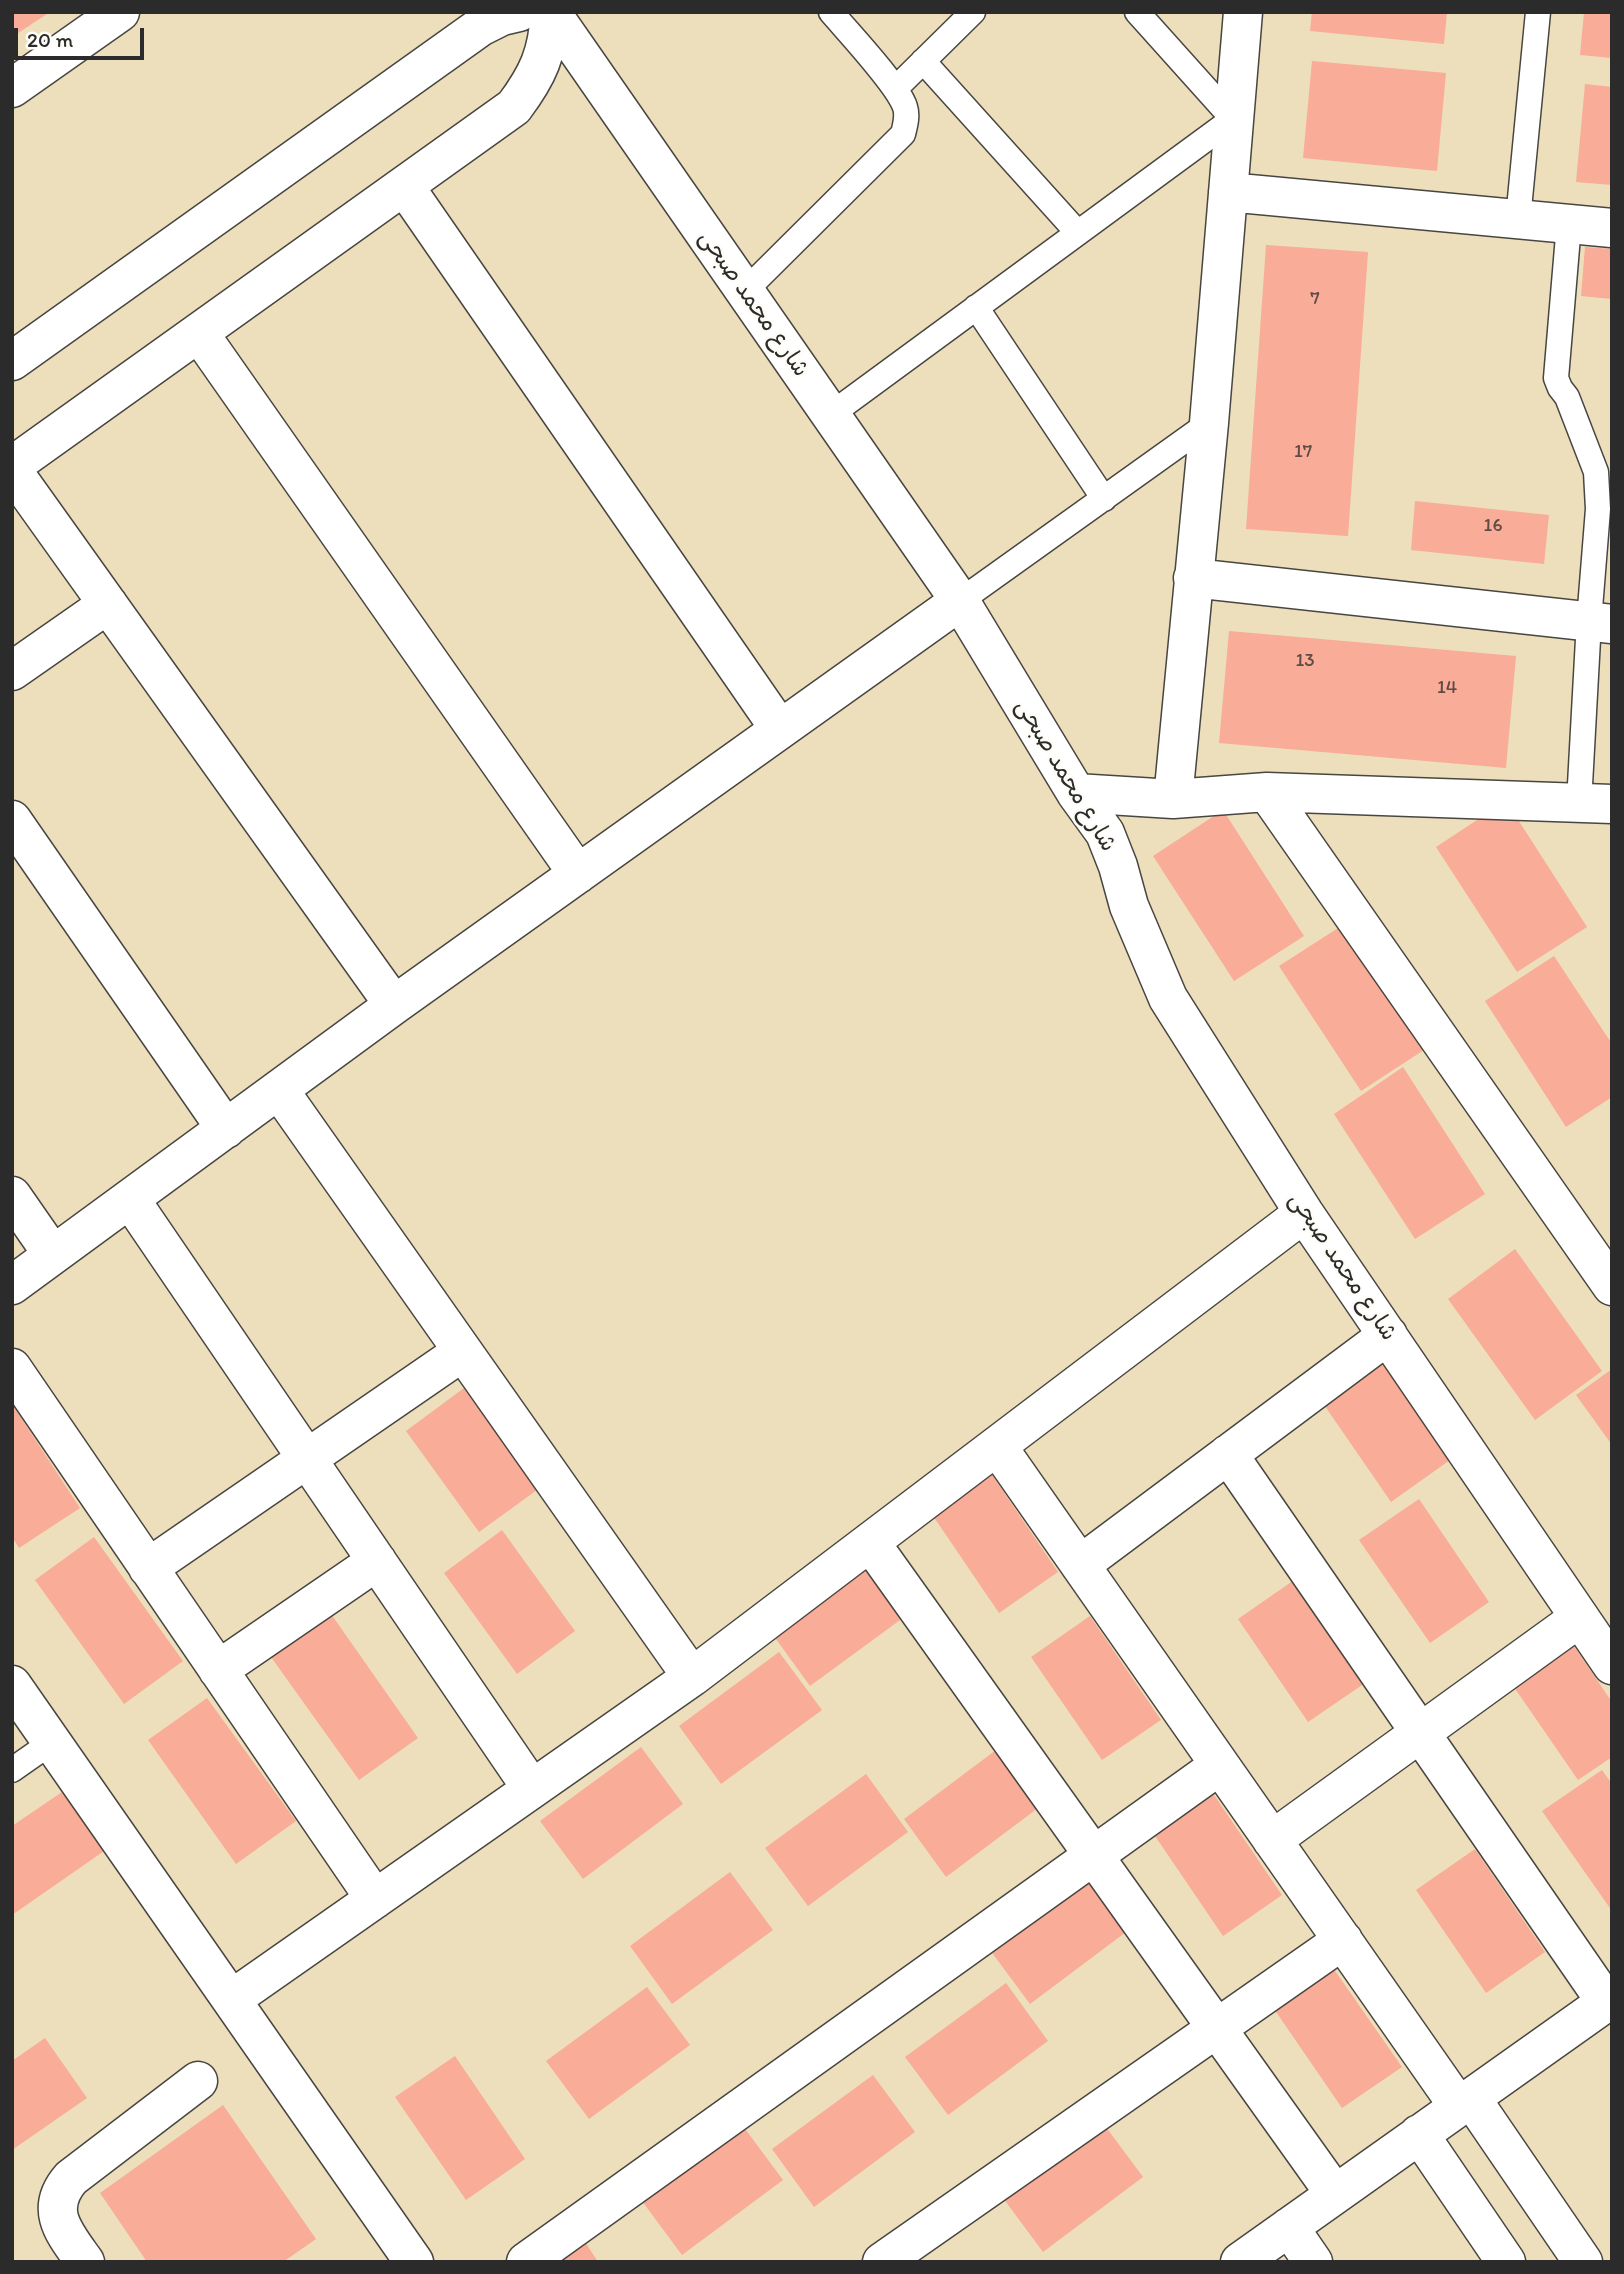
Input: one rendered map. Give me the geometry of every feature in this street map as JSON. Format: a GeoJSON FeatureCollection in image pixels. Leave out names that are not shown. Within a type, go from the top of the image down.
{"type":"FeatureCollection","features":[{"type":"Feature","properties":{"kind":"street"},"geometry":{"type":"LineString","coordinates":[[12,361],[480,27],[502,16],[519,12]]}},
{"type":"Feature","properties":{"kind":"street"},"geometry":{"type":"LineString","coordinates":[[394,1005],[12,468],[514,107],[530,87],[542,63],[549,37],[550,12]]}},
{"type":"Feature","properties":{"kind":"street","name":"شارع محمد صبحى"},"geometry":{"type":"LineString","coordinates":[[550,12],[960,601],[1076,793],[1105,833],[1129,906],[1168,998],[1304,1213],[1612,1665]]}},
{"type":"Feature","properties":{"kind":"street"},"geometry":{"type":"LineString","coordinates":[[1173,799],[1209,423],[1243,12]]}},
{"type":"Feature","properties":{"kind":"street"},"geometry":{"type":"LineString","coordinates":[[12,88],[103,17]]}},
{"type":"Feature","properties":{"kind":"street"},"geometry":{"type":"LineString","coordinates":[[405,187],[779,728]]}},
{"type":"Feature","properties":{"kind":"street"},"geometry":{"type":"LineString","coordinates":[[1228,192],[1612,228]]}},
{"type":"Feature","properties":{"kind":"street"},"geometry":{"type":"LineString","coordinates":[[199,333],[579,874]]}},
{"type":"Feature","properties":{"kind":"street"},"geometry":{"type":"LineString","coordinates":[[1193,578],[1600,623]]}},
{"type":"Feature","properties":{"kind":"street"},"geometry":{"type":"LineString","coordinates":[[12,1285],[394,1005],[960,601]]}},
{"type":"Feature","properties":{"kind":"street"},"geometry":{"type":"LineString","coordinates":[[12,671],[108,604]]}},
{"type":"Feature","properties":{"kind":"street"},"geometry":{"type":"LineString","coordinates":[[1267,792],[1612,1286]]}},
{"type":"Feature","properties":{"kind":"street"},"geometry":{"type":"LineString","coordinates":[[1076,793],[1173,799],[1267,792],[1595,803]]}},
{"type":"Feature","properties":{"kind":"street"},"geometry":{"type":"LineString","coordinates":[[12,820],[226,1129]]}},
{"type":"Feature","properties":{"kind":"street"},"geometry":{"type":"LineString","coordinates":[[279,1090],[692,1677]]}},
{"type":"Feature","properties":{"kind":"street"},"geometry":{"type":"LineString","coordinates":[[12,1196],[53,1255]]}},
{"type":"Feature","properties":{"kind":"street"},"geometry":{"type":"LineString","coordinates":[[130,1199],[532,1789]]}},
{"type":"Feature","properties":{"kind":"street"},"geometry":{"type":"LineString","coordinates":[[232,2000],[692,1677],[1304,1213]]}},
{"type":"Feature","properties":{"kind":"street"},"geometry":{"type":"LineString","coordinates":[[1080,1565],[1388,1335]]}},
{"type":"Feature","properties":{"kind":"street"},"geometry":{"type":"LineString","coordinates":[[148,1568],[462,1352]]}},
{"type":"Feature","properties":{"kind":"street"},"geometry":{"type":"LineString","coordinates":[[12,1368],[375,1899]]}},
{"type":"Feature","properties":{"kind":"street"},"geometry":{"type":"LineString","coordinates":[[997,1446],[1343,1940],[1583,2262]]}},
{"type":"Feature","properties":{"kind":"street"},"geometry":{"type":"LineString","coordinates":[[1228,1454],[1420,1733],[1609,2000],[1240,2262]]}},
{"type":"Feature","properties":{"kind":"street"},"geometry":{"type":"LineString","coordinates":[[870,1542],[1335,2194]]}},
{"type":"Feature","properties":{"kind":"street"},"geometry":{"type":"LineString","coordinates":[[218,1670],[377,1561]]}},
{"type":"Feature","properties":{"kind":"street"},"geometry":{"type":"LineString","coordinates":[[1272,1840],[1579,1618]]}},
{"type":"Feature","properties":{"kind":"street"},"geometry":{"type":"LineString","coordinates":[[12,1685],[414,2262]]}},
{"type":"Feature","properties":{"kind":"street"},"geometry":{"type":"LineString","coordinates":[[526,2262],[1220,1765]]}},
{"type":"Feature","properties":{"kind":"street"},"geometry":{"type":"LineString","coordinates":[[881,2262],[1343,1940]]}},
{"type":"Feature","properties":{"kind":"street"},"geometry":{"type":"LineString","coordinates":[[85,2262],[59,2221],[57,2210],[63,2187],[71,2178],[198,2081]]}},
{"type":"Feature","properties":{"kind":"street"},"geometry":{"type":"LineString","coordinates":[[1419,2134],[1506,2262]]}},
{"type":"Feature","properties":{"kind":"street"},"geometry":{"type":"LineString","coordinates":[[1289,2227],[1313,2262]]}},
{"type":"Feature","properties":{"kind":"lane"},"geometry":{"type":"LineString","coordinates":[[744,292],[903,134],[906,108],[895,89],[831,12]]}},
{"type":"Feature","properties":{"kind":"lane"},"geometry":{"type":"LineString","coordinates":[[895,89],[973,12]]}},
{"type":"Feature","properties":{"kind":"lane"},"geometry":{"type":"LineString","coordinates":[[830,415],[1233,119],[1137,12]]}},
{"type":"Feature","properties":{"kind":"lane"},"geometry":{"type":"LineString","coordinates":[[1518,219],[1538,12]]}},
{"type":"Feature","properties":{"kind":"lane"},"geometry":{"type":"LineString","coordinates":[[923,61],[1078,233]]}},
{"type":"Feature","properties":{"kind":"lane"},"geometry":{"type":"LineString","coordinates":[[1569,224],[1556,378],[1567,397],[1596,472],[1600,623],[1595,803]]}},
{"type":"Feature","properties":{"kind":"lane"},"geometry":{"type":"LineString","coordinates":[[976,307],[1104,499]]}},
{"type":"Feature","properties":{"kind":"lane"},"geometry":{"type":"LineString","coordinates":[[960,601],[1209,423]]}},
{"type":"Feature","properties":{"kind":"lane"},"geometry":{"type":"LineString","coordinates":[[12,1770],[52,1742]]}},
{"type":"Feature","properties":{"kind":"building"},"geometry":{"type":"Polygon","coordinates":[[[12,12],[50,12],[12,37],[12,12]]]}},
{"type":"Feature","properties":{"kind":"building"},"geometry":{"type":"Polygon","coordinates":[[[1312,12],[1447,12],[1444,44],[1310,31],[1312,12]]]}},
{"type":"Feature","properties":{"kind":"building"},"geometry":{"type":"Polygon","coordinates":[[[1584,12],[1612,12],[1612,58],[1580,55],[1584,12]]]}},
{"type":"Feature","properties":{"kind":"building"},"geometry":{"type":"Polygon","coordinates":[[[1312,61],[1446,73],[1437,171],[1303,158],[1312,61]]]}},
{"type":"Feature","properties":{"kind":"building"},"geometry":{"type":"Polygon","coordinates":[[[1585,84],[1612,87],[1612,185],[1576,182],[1585,84]]]}},
{"type":"Feature","properties":{"kind":"building"},"geometry":{"type":"Polygon","coordinates":[[[1266,245],[1368,252],[1348,536],[1246,529],[1266,245]]]}},
{"type":"Feature","properties":{"kind":"building"},"geometry":{"type":"Polygon","coordinates":[[[1585,247],[1612,249],[1612,299],[1581,296],[1585,247]]]}},
{"type":"Feature","properties":{"kind":"building"},"geometry":{"type":"Polygon","coordinates":[[[1415,501],[1549,515],[1544,564],[1411,550],[1415,501]]]}},
{"type":"Feature","properties":{"kind":"building"},"geometry":{"type":"Polygon","coordinates":[[[1229,631],[1516,656],[1506,768],[1219,743],[1229,631]]]}},
{"type":"Feature","properties":{"kind":"building"},"geometry":{"type":"Polygon","coordinates":[[[1506,801],[1587,927],[1517,972],[1436,847],[1506,801]]]}},
{"type":"Feature","properties":{"kind":"building"},"geometry":{"type":"Polygon","coordinates":[[[1223,810],[1304,936],[1234,981],[1153,856],[1223,810]]]}},
{"type":"Feature","properties":{"kind":"building"},"geometry":{"type":"Polygon","coordinates":[[[1349,921],[1430,1046],[1361,1091],[1279,966],[1349,921]]]}},
{"type":"Feature","properties":{"kind":"building"},"geometry":{"type":"Polygon","coordinates":[[[1554,956],[1612,1044],[1612,1097],[1566,1127],[1485,1001],[1554,956]]]}},
{"type":"Feature","properties":{"kind":"building"},"geometry":{"type":"Polygon","coordinates":[[[1403,1067],[1485,1194],[1415,1239],[1334,1114],[1403,1067]]]}},
{"type":"Feature","properties":{"kind":"building"},"geometry":{"type":"Polygon","coordinates":[[[1515,1249],[1602,1371],[1535,1420],[1448,1299],[1515,1249]]]}},
{"type":"Feature","properties":{"kind":"building"},"geometry":{"type":"Polygon","coordinates":[[[1379,1358],[1450,1460],[1391,1502],[1320,1399],[1379,1358]]]}},
{"type":"Feature","properties":{"kind":"building"},"geometry":{"type":"Polygon","coordinates":[[[1612,1369],[1612,1445],[1576,1395],[1612,1369]]]}},
{"type":"Feature","properties":{"kind":"building"},"geometry":{"type":"Polygon","coordinates":[[[464,1388],[537,1490],[479,1532],[406,1431],[464,1388]]]}},
{"type":"Feature","properties":{"kind":"building"},"geometry":{"type":"Polygon","coordinates":[[[12,1404],[80,1508],[19,1548],[12,1537],[12,1404]]]}},
{"type":"Feature","properties":{"kind":"building"},"geometry":{"type":"Polygon","coordinates":[[[988,1469],[1058,1572],[999,1613],[929,1510],[988,1469]]]}},
{"type":"Feature","properties":{"kind":"building"},"geometry":{"type":"Polygon","coordinates":[[[1419,1499],[1489,1602],[1430,1643],[1359,1540],[1419,1499]]]}},
{"type":"Feature","properties":{"kind":"building"},"geometry":{"type":"Polygon","coordinates":[[[502,1530],[575,1631],[517,1674],[444,1573],[502,1530]]]}},
{"type":"Feature","properties":{"kind":"building"},"geometry":{"type":"Polygon","coordinates":[[[94,1537],[183,1661],[124,1704],[35,1580],[94,1537]]]}},
{"type":"Feature","properties":{"kind":"building"},"geometry":{"type":"Polygon","coordinates":[[[869,1554],[911,1612],[810,1686],[768,1628],[869,1554]]]}},
{"type":"Feature","properties":{"kind":"building"},"geometry":{"type":"Polygon","coordinates":[[[1297,1578],[1368,1681],[1308,1722],[1238,1619],[1297,1578]]]}},
{"type":"Feature","properties":{"kind":"building"},"geometry":{"type":"Polygon","coordinates":[[[331,1614],[418,1738],[359,1780],[271,1657],[331,1614]]]}},
{"type":"Feature","properties":{"kind":"building"},"geometry":{"type":"Polygon","coordinates":[[[1090,1616],[1161,1720],[1102,1760],[1031,1657],[1090,1616]]]}},
{"type":"Feature","properties":{"kind":"building"},"geometry":{"type":"Polygon","coordinates":[[[1567,1636],[1612,1702],[1612,1757],[1578,1780],[1507,1677],[1567,1636]]]}},
{"type":"Feature","properties":{"kind":"building"},"geometry":{"type":"Polygon","coordinates":[[[779,1652],[822,1710],[721,1784],[679,1726],[779,1652]]]}},
{"type":"Feature","properties":{"kind":"building"},"geometry":{"type":"Polygon","coordinates":[[[207,1698],[296,1821],[236,1864],[148,1740],[207,1698]]]}},
{"type":"Feature","properties":{"kind":"building"},"geometry":{"type":"Polygon","coordinates":[[[1004,1744],[1046,1802],[946,1877],[904,1819],[1004,1744]]]}},
{"type":"Feature","properties":{"kind":"building"},"geometry":{"type":"Polygon","coordinates":[[[641,1747],[683,1804],[583,1879],[540,1821],[641,1747]]]}},
{"type":"Feature","properties":{"kind":"building"},"geometry":{"type":"Polygon","coordinates":[[[1602,1770],[1612,1784],[1612,1911],[1542,1811],[1602,1770]]]}},
{"type":"Feature","properties":{"kind":"building"},"geometry":{"type":"Polygon","coordinates":[[[866,1774],[908,1832],[808,1906],[765,1848],[866,1774]]]}},
{"type":"Feature","properties":{"kind":"building"},"geometry":{"type":"Polygon","coordinates":[[[65,1790],[107,1849],[12,1915],[12,1826],[65,1790]]]}},
{"type":"Feature","properties":{"kind":"building"},"geometry":{"type":"Polygon","coordinates":[[[1212,1792],[1282,1895],[1223,1936],[1153,1833],[1212,1792]]]}},
{"type":"Feature","properties":{"kind":"building"},"geometry":{"type":"Polygon","coordinates":[[[1475,1849],[1545,1952],[1486,1993],[1416,1890],[1475,1849]]]}},
{"type":"Feature","properties":{"kind":"building"},"geometry":{"type":"Polygon","coordinates":[[[1088,1871],[1130,1929],[1030,2004],[987,1946],[1088,1871]]]}},
{"type":"Feature","properties":{"kind":"building"},"geometry":{"type":"Polygon","coordinates":[[[730,1872],[773,1930],[672,2004],[630,1946],[730,1872]]]}},
{"type":"Feature","properties":{"kind":"building"},"geometry":{"type":"Polygon","coordinates":[[[1331,1965],[1402,2067],[1342,2108],[1272,2006],[1331,1965]]]}},
{"type":"Feature","properties":{"kind":"building"},"geometry":{"type":"Polygon","coordinates":[[[1006,1983],[1048,2041],[948,2115],[905,2057],[1006,1983]]]}},
{"type":"Feature","properties":{"kind":"building"},"geometry":{"type":"Polygon","coordinates":[[[647,1987],[690,2045],[589,2119],[546,2061],[647,1987]]]}},
{"type":"Feature","properties":{"kind":"building"},"geometry":{"type":"Polygon","coordinates":[[[45,2038],[87,2098],[12,2150],[12,2061],[45,2038]]]}},
{"type":"Feature","properties":{"kind":"building"},"geometry":{"type":"Polygon","coordinates":[[[455,2056],[525,2159],[466,2200],[395,2097],[455,2056]]]}},
{"type":"Feature","properties":{"kind":"building"},"geometry":{"type":"Polygon","coordinates":[[[873,2075],[915,2132],[814,2207],[772,2149],[873,2075]]]}},
{"type":"Feature","properties":{"kind":"building"},"geometry":{"type":"Polygon","coordinates":[[[223,2105],[316,2239],[283,2262],[147,2262],[100,2193],[223,2105]]]}},
{"type":"Feature","properties":{"kind":"building"},"geometry":{"type":"Polygon","coordinates":[[[1100,2119],[1143,2177],[1043,2252],[1000,2194],[1100,2119]]]}},
{"type":"Feature","properties":{"kind":"building"},"geometry":{"type":"Polygon","coordinates":[[[740,2122],[783,2180],[682,2255],[639,2197],[740,2122]]]}},
{"type":"Feature","properties":{"kind":"building"},"geometry":{"type":"Polygon","coordinates":[[[582,2237],[598,2262],[547,2262],[582,2237]]]}}]}
